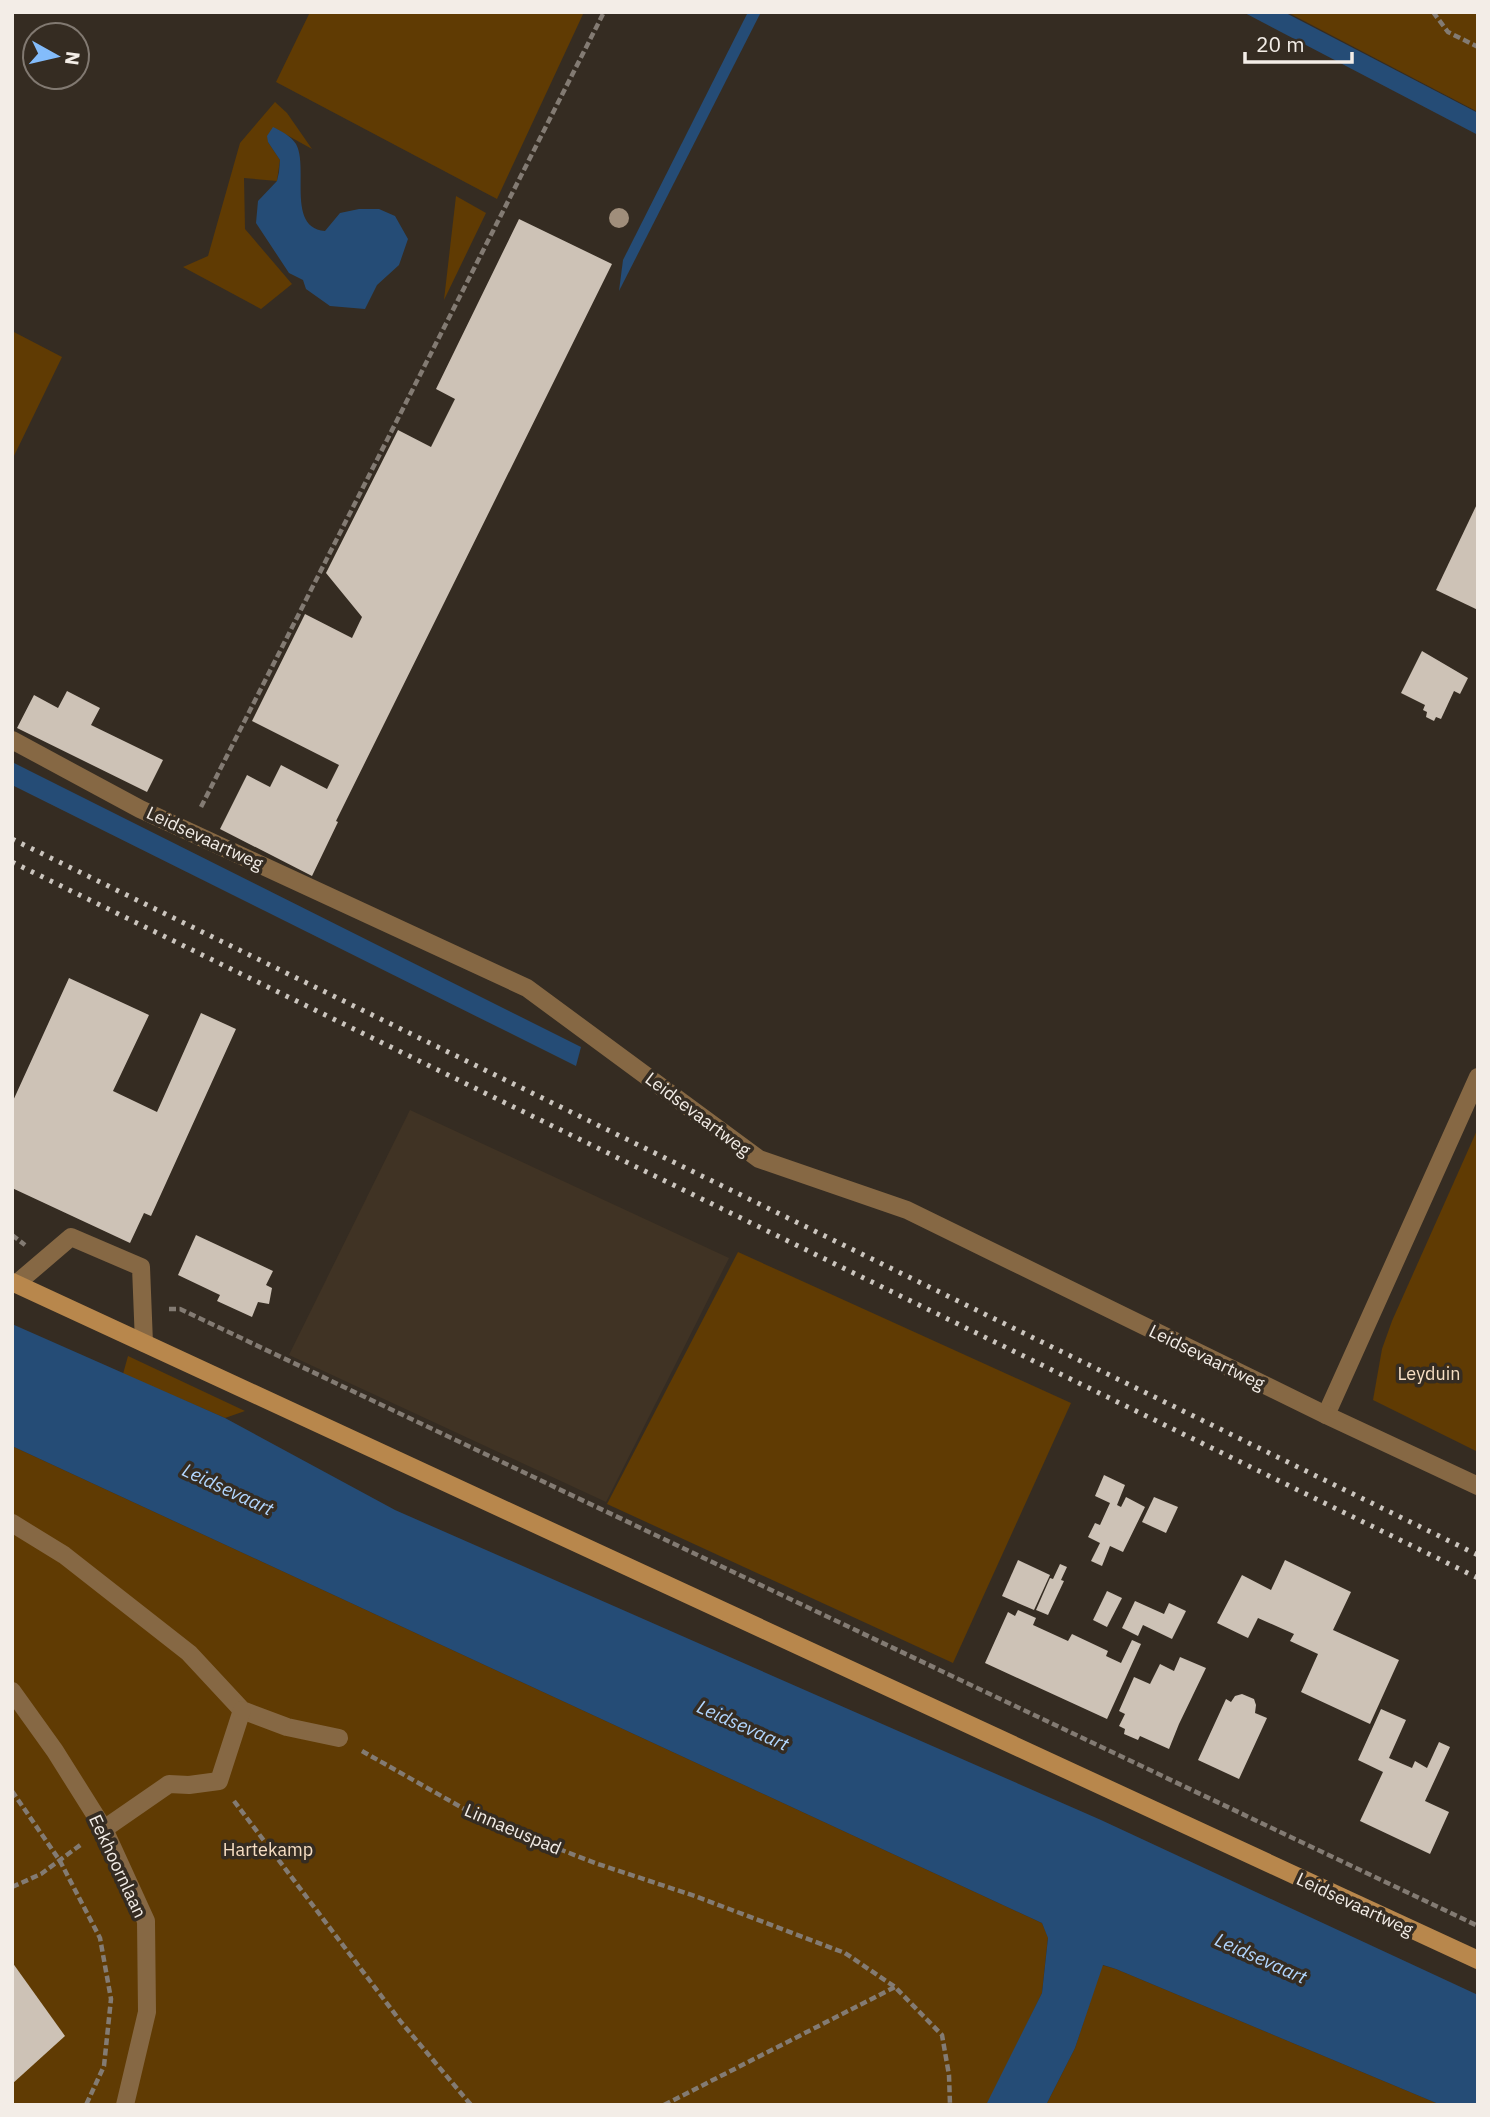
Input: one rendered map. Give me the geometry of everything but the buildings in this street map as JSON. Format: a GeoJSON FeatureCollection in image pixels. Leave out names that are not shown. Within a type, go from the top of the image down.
{"type":"FeatureCollection","features":[{"type":"Feature","properties":{"kind":"street","name":"Leidsevaartweg"},"geometry":{"type":"LineString","coordinates":[[12,740],[140,808],[527,988],[759,1159],[907,1210],[1326,1415],[1478,1486]]}},
{"type":"Feature","properties":{"kind":"street"},"geometry":{"type":"LineString","coordinates":[[1326,1415],[1478,1077]]}},
{"type":"Feature","properties":{"kind":"street"},"geometry":{"type":"LineString","coordinates":[[14,1283],[71,1237],[141,1267],[144,1343]]}},
{"type":"Feature","properties":{"kind":"street","name":"Leidsevaartweg"},"geometry":{"type":"LineString","coordinates":[[14,1283],[1478,1960]]}},
{"type":"Feature","properties":{"kind":"street"},"geometry":{"type":"LineString","coordinates":[[12,1523],[64,1555],[189,1653],[242,1710],[287,1727],[340,1738]]}},
{"type":"Feature","properties":{"kind":"street","name":"Eekhoornlaan"},"geometry":{"type":"LineString","coordinates":[[12,1691],[55,1751],[104,1829],[146,1921],[147,2012],[125,2105]]}},
{"type":"Feature","properties":{"kind":"street"},"geometry":{"type":"LineString","coordinates":[[104,1829],[169,1783],[189,1785],[219,1781],[242,1710]]}},
{"type":"Feature","properties":{"kind":"path"},"geometry":{"type":"LineString","coordinates":[[189,831],[604,12]]}},
{"type":"Feature","properties":{"kind":"path"},"geometry":{"type":"LineString","coordinates":[[1433,12],[1448,32],[1478,47]]}},
{"type":"Feature","properties":{"kind":"path"},"geometry":{"type":"LineString","coordinates":[[12,1236],[19,1238],[42,1261]]}},
{"type":"Feature","properties":{"kind":"path","name":"Leidsevaartweg"},"geometry":{"type":"LineString","coordinates":[[143,1306],[180,1309],[1478,1926]]}},
{"type":"Feature","properties":{"kind":"path","name":"Linnaeuspad"},"geometry":{"type":"LineString","coordinates":[[340,1738],[482,1819],[595,1863],[695,1896],[845,1953],[895,1987],[942,2035],[949,2074],[950,2105]]}},
{"type":"Feature","properties":{"kind":"path"},"geometry":{"type":"LineString","coordinates":[[219,1781],[401,2022],[471,2105]]}},
{"type":"Feature","properties":{"kind":"path"},"geometry":{"type":"LineString","coordinates":[[12,1791],[60,1861],[100,1937],[111,1999],[104,2066],[86,2105]]}},
{"type":"Feature","properties":{"kind":"path"},"geometry":{"type":"LineString","coordinates":[[12,1886],[41,1874],[104,1829]]}},
{"type":"Feature","properties":{"kind":"path"},"geometry":{"type":"LineString","coordinates":[[664,2105],[895,1987]]}},
{"type":"Feature","properties":{"kind":"shaded area"},"geometry":{"type":"Polygon","coordinates":[[[410,1110],[729,1258],[606,1502],[289,1355],[410,1110]]]}},
{"type":"Feature","properties":{"kind":"green space"},"geometry":{"type":"Polygon","coordinates":[[[310,12],[584,12],[497,199],[276,82],[310,12]]]}},
{"type":"Feature","properties":{"kind":"green space"},"geometry":{"type":"Polygon","coordinates":[[[1287,12],[1478,12],[1478,112],[1287,12]]]}},
{"type":"Feature","properties":{"kind":"green space"},"geometry":{"type":"Polygon","coordinates":[[[275,102],[287,113],[312,149],[276,129],[268,142],[280,160],[277,181],[244,178],[245,229],[292,284],[261,309],[183,267],[208,256],[240,143],[275,102]]]}},
{"type":"Feature","properties":{"kind":"green space"},"geometry":{"type":"Polygon","coordinates":[[[456,196],[486,213],[444,300],[456,196]]]}},
{"type":"Feature","properties":{"kind":"green space"},"geometry":{"type":"Polygon","coordinates":[[[12,331],[62,357],[12,460],[12,331]]]}},
{"type":"Feature","properties":{"kind":"green space","name":"Leyduin"},"geometry":{"type":"Polygon","coordinates":[[[1478,1128],[1478,1452],[1373,1400],[1382,1349],[1392,1321],[1478,1128]]]}},
{"type":"Feature","properties":{"kind":"green space"},"geometry":{"type":"Polygon","coordinates":[[[738,1252],[1071,1403],[953,1663],[607,1504],[738,1252]]]}},
{"type":"Feature","properties":{"kind":"green space"},"geometry":{"type":"Polygon","coordinates":[[[128,1356],[245,1411],[225,1418],[123,1374],[128,1356]]]}},
{"type":"Feature","properties":{"kind":"green space","name":"Hartekamp"},"geometry":{"type":"Polygon","coordinates":[[[12,1446],[1042,1923],[1048,1937],[1042,1993],[988,2105],[12,2105],[12,1446]]]}},
{"type":"Feature","properties":{"kind":"green space"},"geometry":{"type":"Polygon","coordinates":[[[1102,1965],[1441,2105],[1046,2105],[1075,2048],[1102,1965]]]}},
{"type":"Feature","properties":{"kind":"water"},"geometry":{"type":"Polygon","coordinates":[[[748,12],[761,12],[619,291],[623,260],[748,12]]]}},
{"type":"Feature","properties":{"kind":"water"},"geometry":{"type":"Polygon","coordinates":[[[1243,12],[1284,12],[1478,113],[1478,135],[1243,12]]]}},
{"type":"Feature","properties":{"kind":"water"},"geometry":{"type":"Polygon","coordinates":[[[273,127],[289,136],[296,144],[301,167],[302,208],[313,227],[325,231],[340,213],[379,209],[395,216],[408,239],[399,265],[377,285],[365,309],[330,306],[306,289],[303,280],[289,273],[256,223],[258,201],[277,181],[279,172],[280,160],[267,136],[273,127]]]}},
{"type":"Feature","properties":{"kind":"water"},"geometry":{"type":"Polygon","coordinates":[[[12,762],[581,1047],[576,1066],[12,785],[12,762]]]}},
{"type":"Feature","properties":{"kind":"water","name":"Leidsevaart"},"geometry":{"type":"Polygon","coordinates":[[[12,1324],[225,1418],[395,1510],[1101,1820],[1478,1995],[1478,2105],[1441,2105],[1103,1965],[1075,2048],[1046,2105],[986,2105],[1042,1993],[1048,1938],[1042,1923],[12,1446],[12,1324]]]}},
{"type":"Feature","properties":{"kind":"railway"},"geometry":{"type":"LineString","coordinates":[[12,839],[1478,1555]]}},
{"type":"Feature","properties":{"kind":"railway"},"geometry":{"type":"LineString","coordinates":[[12,862],[1478,1578]]}}]}
